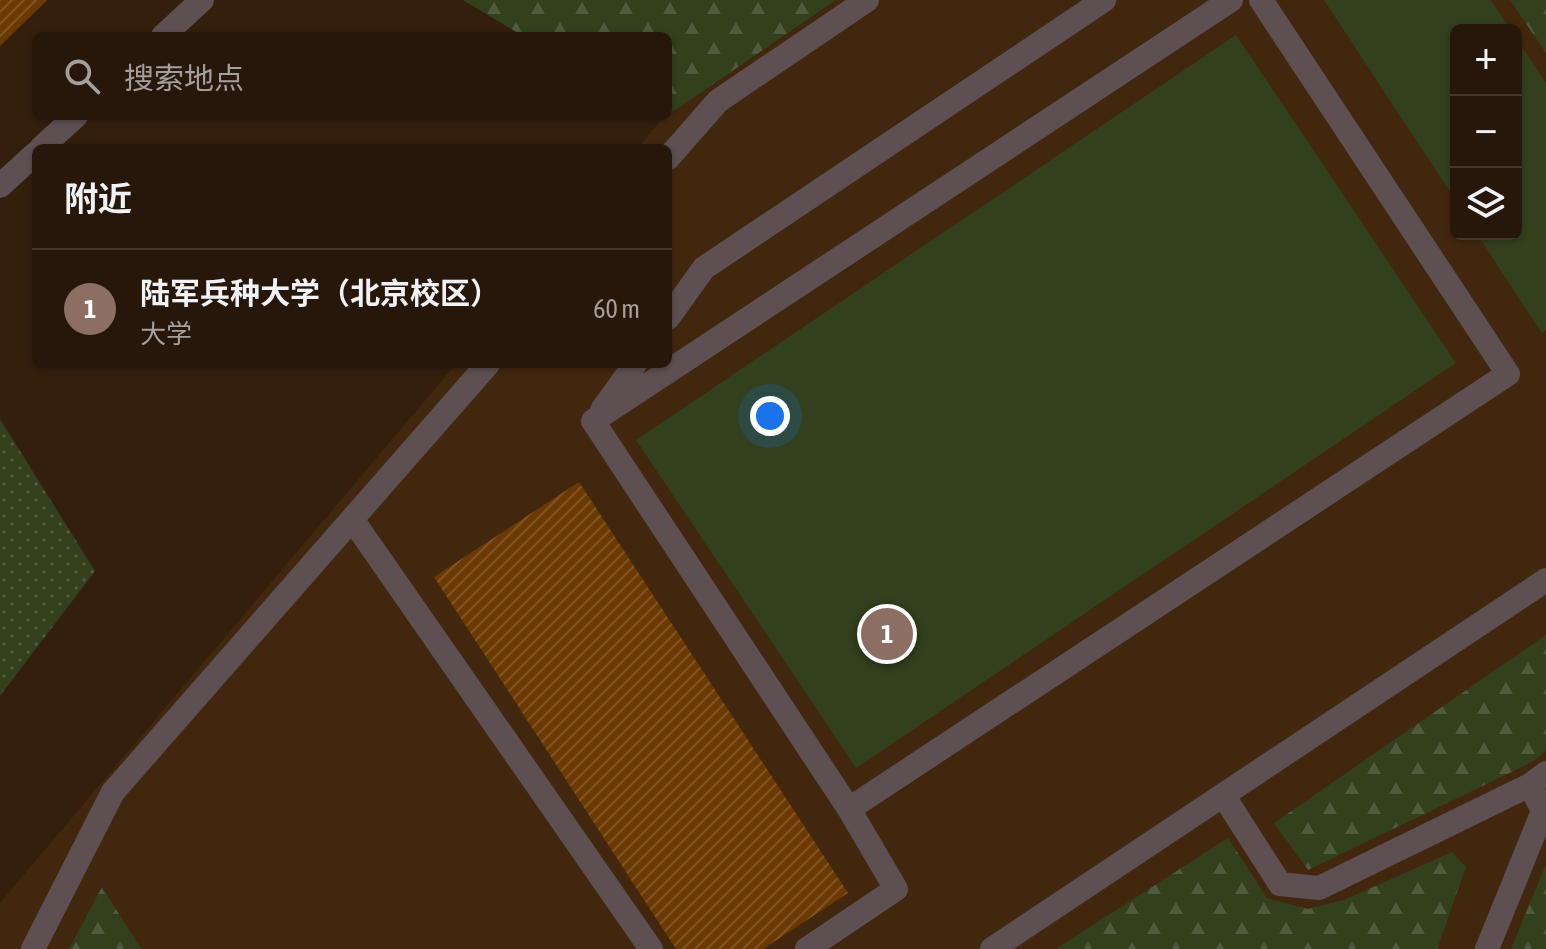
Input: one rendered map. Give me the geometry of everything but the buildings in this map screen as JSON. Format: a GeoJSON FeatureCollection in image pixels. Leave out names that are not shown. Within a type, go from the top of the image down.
{"type":"FeatureCollection","features":[{"type":"Feature","properties":{"kind":"street"},"geometry":{"type":"LineString","coordinates":[[167,32],[202,0]]}},
{"type":"Feature","properties":{"kind":"street"},"geometry":{"type":"LineString","coordinates":[[672,153],[718,101],[867,0]]}},
{"type":"Feature","properties":{"kind":"street"},"geometry":{"type":"LineString","coordinates":[[672,312],[704,268],[1104,0]]}},
{"type":"Feature","properties":{"kind":"street"},"geometry":{"type":"LineString","coordinates":[[593,421],[1231,0]]}},
{"type":"Feature","properties":{"kind":"street"},"geometry":{"type":"LineString","coordinates":[[849,809],[1508,374],[1261,0]]}},
{"type":"Feature","properties":{"kind":"street"},"geometry":{"type":"LineString","coordinates":[[45,144],[72,120]]}},
{"type":"Feature","properties":{"kind":"street"},"geometry":{"type":"LineString","coordinates":[[0,186],[32,157]]}},
{"type":"Feature","properties":{"kind":"street"},"geometry":{"type":"LineString","coordinates":[[33,949],[113,792],[484,368]]}},
{"type":"Feature","properties":{"kind":"street"},"geometry":{"type":"LineString","coordinates":[[593,421],[632,368]]}},
{"type":"Feature","properties":{"kind":"street"},"geometry":{"type":"LineString","coordinates":[[593,421],[849,809],[896,889],[807,949]]}},
{"type":"Feature","properties":{"kind":"street"},"geometry":{"type":"LineString","coordinates":[[352,519],[651,949]]}},
{"type":"Feature","properties":{"kind":"street"},"geometry":{"type":"LineString","coordinates":[[992,949],[1546,580]]}},
{"type":"Feature","properties":{"kind":"street"},"geometry":{"type":"LineString","coordinates":[[1223,795],[1280,884],[1319,888],[1538,779],[1543,811],[1487,949]]}},
{"type":"Feature","properties":{"kind":"shaded area"},"geometry":{"type":"Polygon","coordinates":[[[836,0],[1546,0],[1546,949],[0,949],[0,903],[453,368],[672,368],[672,144],[641,144],[661,120],[672,120],[672,112],[836,0]]]}},
{"type":"Feature","properties":{"kind":"green space"},"geometry":{"type":"Polygon","coordinates":[[[463,0],[836,0],[672,112],[672,32],[516,32],[463,0]]]}},
{"type":"Feature","properties":{"kind":"green space"},"geometry":{"type":"Polygon","coordinates":[[[1324,0],[1491,0],[1507,24],[1450,24],[1450,192],[1324,0]]]}},
{"type":"Feature","properties":{"kind":"green space"},"geometry":{"type":"Polygon","coordinates":[[[1510,0],[1546,0],[1546,53],[1510,0]]]}},
{"type":"Feature","properties":{"kind":"green space"},"geometry":{"type":"Polygon","coordinates":[[[1236,35],[1456,363],[856,768],[636,440],[1236,35]]]}},
{"type":"Feature","properties":{"kind":"green space"},"geometry":{"type":"Polygon","coordinates":[[[1522,47],[1546,83],[1546,330],[1542,333],[1481,240],[1522,240],[1522,47]]]}},
{"type":"Feature","properties":{"kind":"green space"},"geometry":{"type":"Polygon","coordinates":[[[0,419],[95,571],[0,696],[0,419]]]}},
{"type":"Feature","properties":{"kind":"green space"},"geometry":{"type":"Polygon","coordinates":[[[1546,635],[1546,751],[1532,762],[1308,870],[1274,823],[1546,635]]]}},
{"type":"Feature","properties":{"kind":"green space"},"geometry":{"type":"Polygon","coordinates":[[[1228,838],[1267,898],[1308,909],[1346,899],[1452,852],[1466,867],[1437,949],[1056,949],[1228,838]]]}},
{"type":"Feature","properties":{"kind":"green space"},"geometry":{"type":"Polygon","coordinates":[[[1546,864],[1546,949],[1511,949],[1546,864]]]}},
{"type":"Feature","properties":{"kind":"green space"},"geometry":{"type":"Polygon","coordinates":[[[102,887],[141,949],[69,949],[102,887]]]}},
{"type":"Feature","properties":{"kind":"place","name":"陆军兵种大学（北京校区）"},"geometry":{"type":"Point","coordinates":[887,634]}}]}
